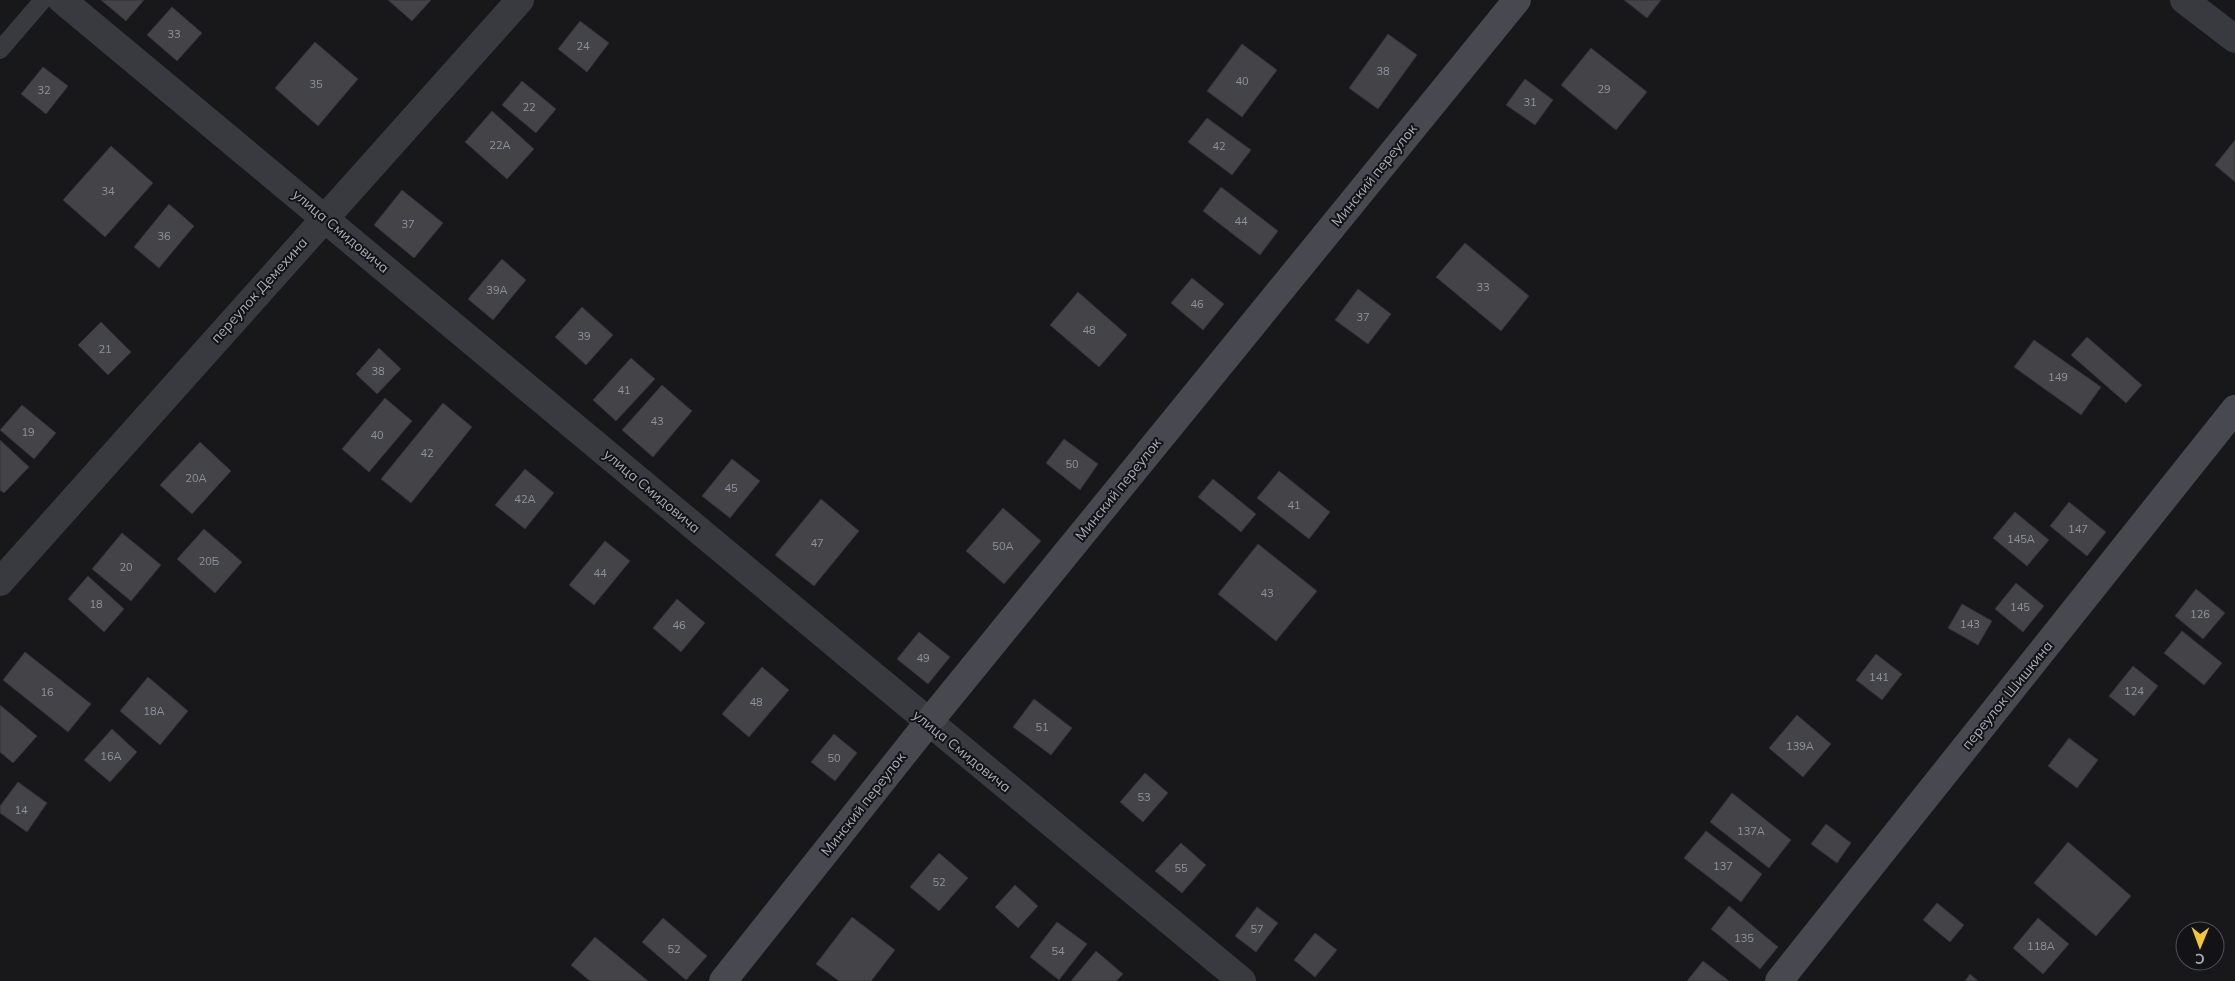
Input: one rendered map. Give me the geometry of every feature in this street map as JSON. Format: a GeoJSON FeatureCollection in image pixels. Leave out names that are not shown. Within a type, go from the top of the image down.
{"type":"FeatureCollection","features":[{"type":"Feature","properties":{"kind":"street","name":"улица Смидовича"},"geometry":{"type":"LineString","coordinates":[[62,0],[928,723],[1242,981]]}},
{"type":"Feature","properties":{"kind":"street","name":"переулок Демехина"},"geometry":{"type":"LineString","coordinates":[[0,582],[324,217],[520,0]]}},
{"type":"Feature","properties":{"kind":"street","name":"Минский переулок"},"geometry":{"type":"LineString","coordinates":[[723,981],[928,723],[1517,0]]}},
{"type":"Feature","properties":{"kind":"street"},"geometry":{"type":"LineString","coordinates":[[2184,0],[2235,39]]}},
{"type":"Feature","properties":{"kind":"street","name":"переулок Шишкина"},"geometry":{"type":"LineString","coordinates":[[1779,981],[2235,410]]}},
{"type":"Feature","properties":{"kind":"lane"},"geometry":{"type":"LineString","coordinates":[[0,50],[43,0]]}},
{"type":"Feature","properties":{"kind":"building"},"geometry":{"type":"Polygon","coordinates":[[[101,0],[144,0],[126,21],[101,0]]]}},
{"type":"Feature","properties":{"kind":"building"},"geometry":{"type":"Polygon","coordinates":[[[388,0],[431,0],[412,21],[388,0]]]}},
{"type":"Feature","properties":{"kind":"building"},"geometry":{"type":"Polygon","coordinates":[[[1624,0],[1661,0],[1647,18],[1624,0]]]}},
{"type":"Feature","properties":{"kind":"building"},"geometry":{"type":"Polygon","coordinates":[[[172,7],[202,33],[177,61],[147,35],[172,7]]]}},
{"type":"Feature","properties":{"kind":"building"},"geometry":{"type":"Polygon","coordinates":[[[580,21],[609,43],[587,72],[558,49],[580,21]]]}},
{"type":"Feature","properties":{"kind":"building"},"geometry":{"type":"Polygon","coordinates":[[[1388,34],[1417,55],[1378,109],[1349,88],[1388,34]]]}},
{"type":"Feature","properties":{"kind":"building"},"geometry":{"type":"Polygon","coordinates":[[[315,42],[358,79],[318,126],[275,88],[315,42]]]}},
{"type":"Feature","properties":{"kind":"building"},"geometry":{"type":"Polygon","coordinates":[[[1242,44],[1277,70],[1242,117],[1207,91],[1242,44]]]}},
{"type":"Feature","properties":{"kind":"building"},"geometry":{"type":"Polygon","coordinates":[[[1591,48],[1647,92],[1616,130],[1561,85],[1591,48]]]}},
{"type":"Feature","properties":{"kind":"building"},"geometry":{"type":"Polygon","coordinates":[[[43,67],[68,86],[46,114],[21,94],[43,67]]]}},
{"type":"Feature","properties":{"kind":"building"},"geometry":{"type":"Polygon","coordinates":[[[1525,79],[1553,100],[1535,125],[1506,105],[1525,79]]]}},
{"type":"Feature","properties":{"kind":"building"},"geometry":{"type":"Polygon","coordinates":[[[522,81],[556,109],[536,133],[502,105],[522,81]]]}},
{"type":"Feature","properties":{"kind":"building"},"geometry":{"type":"Polygon","coordinates":[[[492,111],[534,149],[507,179],[465,142],[492,111]]]}},
{"type":"Feature","properties":{"kind":"building"},"geometry":{"type":"Polygon","coordinates":[[[1207,118],[1251,150],[1232,175],[1188,142],[1207,118]]]}},
{"type":"Feature","properties":{"kind":"building"},"geometry":{"type":"Polygon","coordinates":[[[2235,140],[2235,182],[2215,165],[2235,140]]]}},
{"type":"Feature","properties":{"kind":"building"},"geometry":{"type":"Polygon","coordinates":[[[111,146],[153,183],[105,237],[63,200],[111,146]]]}},
{"type":"Feature","properties":{"kind":"building"},"geometry":{"type":"Polygon","coordinates":[[[1221,187],[1278,231],[1260,255],[1203,211],[1221,187]]]}},
{"type":"Feature","properties":{"kind":"building"},"geometry":{"type":"Polygon","coordinates":[[[402,190],[443,223],[414,258],[374,225],[402,190]]]}},
{"type":"Feature","properties":{"kind":"building"},"geometry":{"type":"Polygon","coordinates":[[[169,204],[194,226],[159,268],[134,247],[169,204]]]}},
{"type":"Feature","properties":{"kind":"building"},"geometry":{"type":"Polygon","coordinates":[[[1465,243],[1529,296],[1501,331],[1436,277],[1465,243]]]}},
{"type":"Feature","properties":{"kind":"building"},"geometry":{"type":"Polygon","coordinates":[[[502,259],[526,280],[493,320],[468,299],[502,259]]]}},
{"type":"Feature","properties":{"kind":"building"},"geometry":{"type":"Polygon","coordinates":[[[1192,278],[1224,304],[1203,330],[1171,303],[1192,278]]]}},
{"type":"Feature","properties":{"kind":"building"},"geometry":{"type":"Polygon","coordinates":[[[1358,289],[1391,314],[1368,344],[1335,320],[1358,289]]]}},
{"type":"Feature","properties":{"kind":"building"},"geometry":{"type":"Polygon","coordinates":[[[1078,292],[1127,335],[1099,367],[1050,325],[1078,292]]]}},
{"type":"Feature","properties":{"kind":"building"},"geometry":{"type":"Polygon","coordinates":[[[582,307],[613,335],[586,365],[555,337],[582,307]]]}},
{"type":"Feature","properties":{"kind":"building"},"geometry":{"type":"Polygon","coordinates":[[[101,322],[131,352],[108,375],[78,345],[101,322]]]}},
{"type":"Feature","properties":{"kind":"building"},"geometry":{"type":"Polygon","coordinates":[[[2087,337],[2142,385],[2126,403],[2071,355],[2087,337]]]}},
{"type":"Feature","properties":{"kind":"building"},"geometry":{"type":"Polygon","coordinates":[[[2034,340],[2101,387],[2081,415],[2014,367],[2034,340]]]}},
{"type":"Feature","properties":{"kind":"building"},"geometry":{"type":"Polygon","coordinates":[[[379,348],[401,369],[377,394],[356,374],[379,348]]]}},
{"type":"Feature","properties":{"kind":"building"},"geometry":{"type":"Polygon","coordinates":[[[631,358],[655,379],[616,421],[593,400],[631,358]]]}},
{"type":"Feature","properties":{"kind":"building"},"geometry":{"type":"Polygon","coordinates":[[[662,385],[692,411],[653,457],[622,430],[662,385]]]}},
{"type":"Feature","properties":{"kind":"building"},"geometry":{"type":"Polygon","coordinates":[[[385,398],[412,421],[369,472],[342,449],[385,398]]]}},
{"type":"Feature","properties":{"kind":"building"},"geometry":{"type":"Polygon","coordinates":[[[443,403],[472,427],[411,503],[381,479],[443,403]]]}},
{"type":"Feature","properties":{"kind":"building"},"geometry":{"type":"Polygon","coordinates":[[[22,405],[56,433],[34,459],[0,430],[22,405]]]}},
{"type":"Feature","properties":{"kind":"building"},"geometry":{"type":"Polygon","coordinates":[[[1064,439],[1098,464],[1080,490],[1046,463],[1064,439]]]}},
{"type":"Feature","properties":{"kind":"building"},"geometry":{"type":"Polygon","coordinates":[[[0,440],[29,467],[4,493],[0,490],[0,440]]]}},
{"type":"Feature","properties":{"kind":"building"},"geometry":{"type":"Polygon","coordinates":[[[200,442],[231,471],[192,514],[160,485],[200,442]]]}},
{"type":"Feature","properties":{"kind":"building"},"geometry":{"type":"Polygon","coordinates":[[[732,459],[760,481],[730,518],[702,496],[732,459]]]}},
{"type":"Feature","properties":{"kind":"building"},"geometry":{"type":"Polygon","coordinates":[[[525,469],[554,493],[525,529],[495,505],[525,469]]]}},
{"type":"Feature","properties":{"kind":"building"},"geometry":{"type":"Polygon","coordinates":[[[1279,471],[1330,512],[1309,539],[1257,498],[1279,471]]]}},
{"type":"Feature","properties":{"kind":"building"},"geometry":{"type":"Polygon","coordinates":[[[1213,479],[1256,514],[1241,532],[1198,497],[1213,479]]]}},
{"type":"Feature","properties":{"kind":"building"},"geometry":{"type":"Polygon","coordinates":[[[821,499],[859,531],[814,586],[775,555],[821,499]]]}},
{"type":"Feature","properties":{"kind":"building"},"geometry":{"type":"Polygon","coordinates":[[[2069,502],[2106,532],[2087,556],[2050,526],[2069,502]]]}},
{"type":"Feature","properties":{"kind":"building"},"geometry":{"type":"Polygon","coordinates":[[[1003,508],[1041,541],[1004,584],[966,551],[1003,508]]]}},
{"type":"Feature","properties":{"kind":"building"},"geometry":{"type":"Polygon","coordinates":[[[2015,512],[2049,540],[2027,566],[1993,538],[2015,512]]]}},
{"type":"Feature","properties":{"kind":"building"},"geometry":{"type":"Polygon","coordinates":[[[204,529],[242,562],[215,593],[177,559],[204,529]]]}},
{"type":"Feature","properties":{"kind":"building"},"geometry":{"type":"Polygon","coordinates":[[[122,533],[161,565],[131,601],[92,569],[122,533]]]}},
{"type":"Feature","properties":{"kind":"building"},"geometry":{"type":"Polygon","coordinates":[[[605,541],[630,561],[594,605],[569,585],[605,541]]]}},
{"type":"Feature","properties":{"kind":"building"},"geometry":{"type":"Polygon","coordinates":[[[1258,544],[1317,591],[1276,641],[1218,594],[1258,544]]]}},
{"type":"Feature","properties":{"kind":"building"},"geometry":{"type":"Polygon","coordinates":[[[88,576],[124,609],[104,632],[68,599],[88,576]]]}},
{"type":"Feature","properties":{"kind":"building"},"geometry":{"type":"Polygon","coordinates":[[[2016,583],[2044,606],[2023,632],[1995,609],[2016,583]]]}},
{"type":"Feature","properties":{"kind":"building"},"geometry":{"type":"Polygon","coordinates":[[[2196,589],[2225,613],[2203,639],[2175,616],[2196,589]]]}},
{"type":"Feature","properties":{"kind":"building"},"geometry":{"type":"Polygon","coordinates":[[[677,599],[705,623],[681,652],[653,628],[677,599]]]}},
{"type":"Feature","properties":{"kind":"building"},"geometry":{"type":"Polygon","coordinates":[[[1962,604],[1992,621],[1978,645],[1948,628],[1962,604]]]}},
{"type":"Feature","properties":{"kind":"building"},"geometry":{"type":"Polygon","coordinates":[[[2182,631],[2222,663],[2204,685],[2164,653],[2182,631]]]}},
{"type":"Feature","properties":{"kind":"building"},"geometry":{"type":"Polygon","coordinates":[[[919,632],[950,657],[928,684],[897,659],[919,632]]]}},
{"type":"Feature","properties":{"kind":"building"},"geometry":{"type":"Polygon","coordinates":[[[25,652],[91,704],[68,732],[3,680],[25,652]]]}},
{"type":"Feature","properties":{"kind":"building"},"geometry":{"type":"Polygon","coordinates":[[[1876,654],[1902,674],[1882,700],[1856,680],[1876,654]]]}},
{"type":"Feature","properties":{"kind":"building"},"geometry":{"type":"Polygon","coordinates":[[[2133,666],[2158,686],[2134,716],[2109,696],[2133,666]]]}},
{"type":"Feature","properties":{"kind":"building"},"geometry":{"type":"Polygon","coordinates":[[[762,667],[789,690],[749,737],[722,714],[762,667]]]}},
{"type":"Feature","properties":{"kind":"building"},"geometry":{"type":"Polygon","coordinates":[[[148,677],[188,711],[160,745],[120,711],[148,677]]]}},
{"type":"Feature","properties":{"kind":"building"},"geometry":{"type":"Polygon","coordinates":[[[1034,699],[1072,728],[1051,755],[1013,727],[1034,699]]]}},
{"type":"Feature","properties":{"kind":"building"},"geometry":{"type":"Polygon","coordinates":[[[0,705],[37,736],[13,763],[0,752],[0,705]]]}},
{"type":"Feature","properties":{"kind":"building"},"geometry":{"type":"Polygon","coordinates":[[[1797,715],[1831,744],[1803,777],[1769,748],[1797,715]]]}},
{"type":"Feature","properties":{"kind":"building"},"geometry":{"type":"Polygon","coordinates":[[[112,729],[137,752],[110,782],[84,760],[112,729]]]}},
{"type":"Feature","properties":{"kind":"building"},"geometry":{"type":"Polygon","coordinates":[[[834,734],[857,753],[835,781],[811,762],[834,734]]]}},
{"type":"Feature","properties":{"kind":"building"},"geometry":{"type":"Polygon","coordinates":[[[2069,738],[2098,760],[2077,788],[2048,766],[2069,738]]]}},
{"type":"Feature","properties":{"kind":"building"},"geometry":{"type":"Polygon","coordinates":[[[1145,773],[1168,793],[1143,822],[1120,802],[1145,773]]]}},
{"type":"Feature","properties":{"kind":"building"},"geometry":{"type":"Polygon","coordinates":[[[18,782],[47,803],[27,832],[0,813],[0,806],[18,782]]]}},
{"type":"Feature","properties":{"kind":"building"},"geometry":{"type":"Polygon","coordinates":[[[1732,793],[1791,840],[1769,868],[1710,822],[1732,793]]]}},
{"type":"Feature","properties":{"kind":"building"},"geometry":{"type":"Polygon","coordinates":[[[1826,824],[1851,843],[1837,863],[1811,844],[1826,824]]]}},
{"type":"Feature","properties":{"kind":"building"},"geometry":{"type":"Polygon","coordinates":[[[1706,831],[1762,874],[1741,902],[1684,858],[1706,831]]]}},
{"type":"Feature","properties":{"kind":"building"},"geometry":{"type":"Polygon","coordinates":[[[2068,842],[2131,896],[2096,936],[2034,883],[2068,842]]]}},
{"type":"Feature","properties":{"kind":"building"},"geometry":{"type":"Polygon","coordinates":[[[1181,843],[1206,865],[1182,893],[1155,871],[1181,843]]]}},
{"type":"Feature","properties":{"kind":"building"},"geometry":{"type":"Polygon","coordinates":[[[939,853],[968,878],[939,911],[910,887],[939,853]]]}},
{"type":"Feature","properties":{"kind":"building"},"geometry":{"type":"Polygon","coordinates":[[[1015,885],[1038,906],[1018,928],[995,907],[1015,885]]]}},
{"type":"Feature","properties":{"kind":"building"},"geometry":{"type":"Polygon","coordinates":[[[1937,903],[1964,925],[1950,942],[1923,920],[1937,903]]]}},
{"type":"Feature","properties":{"kind":"building"},"geometry":{"type":"Polygon","coordinates":[[[1729,906],[1778,947],[1760,969],[1711,929],[1729,906]]]}},
{"type":"Feature","properties":{"kind":"building"},"geometry":{"type":"Polygon","coordinates":[[[1257,907],[1278,923],[1256,952],[1235,936],[1257,907]]]}},
{"type":"Feature","properties":{"kind":"building"},"geometry":{"type":"Polygon","coordinates":[[[852,917],[895,950],[871,981],[839,981],[816,964],[852,917]]]}},
{"type":"Feature","properties":{"kind":"building"},"geometry":{"type":"Polygon","coordinates":[[[663,918],[707,956],[686,980],[642,942],[663,918]]]}},
{"type":"Feature","properties":{"kind":"building"},"geometry":{"type":"Polygon","coordinates":[[[2038,918],[2069,944],[2043,974],[2013,948],[2038,918]]]}},
{"type":"Feature","properties":{"kind":"building"},"geometry":{"type":"Polygon","coordinates":[[[1057,922],[1087,944],[1059,980],[1030,957],[1057,922]]]}},
{"type":"Feature","properties":{"kind":"building"},"geometry":{"type":"Polygon","coordinates":[[[1315,933],[1337,950],[1315,977],[1294,960],[1315,933]]]}},
{"type":"Feature","properties":{"kind":"building"},"geometry":{"type":"Polygon","coordinates":[[[595,937],[648,981],[590,981],[571,965],[595,937]]]}},
{"type":"Feature","properties":{"kind":"building"},"geometry":{"type":"Polygon","coordinates":[[[1096,951],[1123,974],[1116,981],[1071,981],[1096,951]]]}},
{"type":"Feature","properties":{"kind":"building"},"geometry":{"type":"Polygon","coordinates":[[[1703,961],[1729,981],[1687,981],[1703,961]]]}},
{"type":"Feature","properties":{"kind":"building"},"geometry":{"type":"Polygon","coordinates":[[[1970,974],[1978,981],[1965,981],[1970,974]]]}}]}
